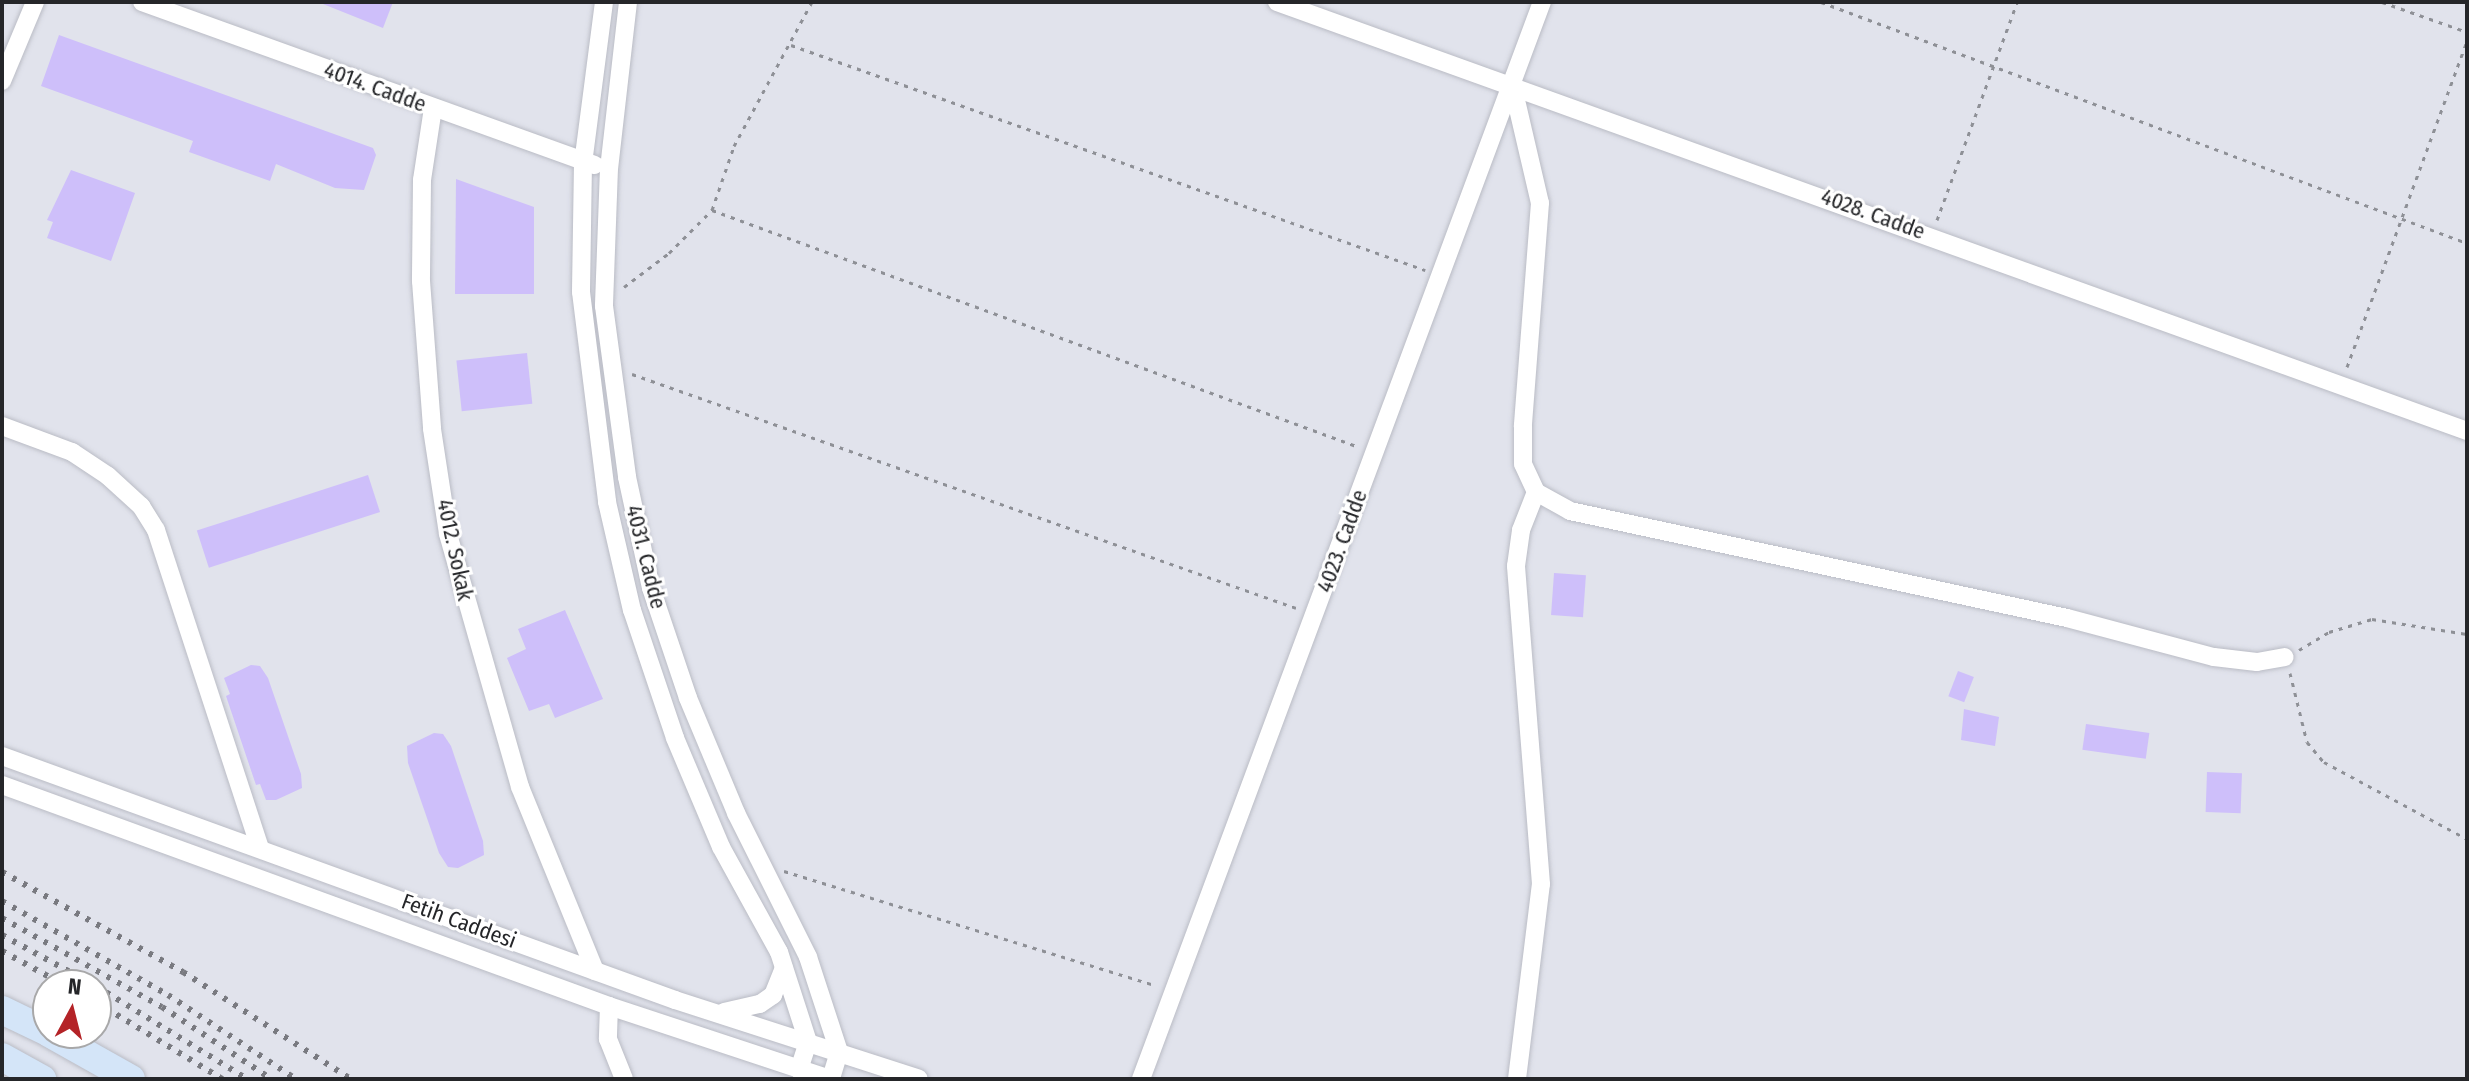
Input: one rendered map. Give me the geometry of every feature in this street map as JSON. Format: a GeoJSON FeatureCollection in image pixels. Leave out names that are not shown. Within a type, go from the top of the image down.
{"type":"FeatureCollection","features":[{"type":"Feature","properties":{"kind":"main road"},"geometry":{"type":"LineString","coordinates":[[2,1010],[32,1025]]}},
{"type":"Feature","properties":{"kind":"main road"},"geometry":{"type":"LineString","coordinates":[[77,1049],[131,1079]]}},
{"type":"Feature","properties":{"kind":"main road"},"geometry":{"type":"LineString","coordinates":[[2,1057],[42,1079]]}},
{"type":"Feature","properties":{"kind":"street"},"geometry":{"type":"LineString","coordinates":[[2,81],[35,2]]}},
{"type":"Feature","properties":{"kind":"street","name":"4014. Cadde"},"geometry":{"type":"LineString","coordinates":[[142,2],[583,163],[609,168]]}},
{"type":"Feature","properties":{"kind":"street","name":"4031. Cadde"},"geometry":{"type":"LineString","coordinates":[[604,2],[583,163],[584,346],[621,569],[675,738],[721,847],[784,968],[808,1042]]}},
{"type":"Feature","properties":{"kind":"street","name":"4031. Cadde"},"geometry":{"type":"LineString","coordinates":[[628,2],[609,168],[607,300],[611,366],[627,477],[651,588],[692,710],[765,872],[800,939],[839,1052]]}},
{"type":"Feature","properties":{"kind":"street","name":"4028. Cadde"},"geometry":{"type":"LineString","coordinates":[[1277,2],[1512,83],[2467,431]]}},
{"type":"Feature","properties":{"kind":"street","name":"4023. Cadde"},"geometry":{"type":"LineString","coordinates":[[1141,1079],[1542,2]]}},
{"type":"Feature","properties":{"kind":"street"},"geometry":{"type":"LineString","coordinates":[[1512,83],[1540,203],[1523,426],[1523,464],[1536,492],[1570,511],[2067,618],[2214,657],[2257,662],[2285,657]]}},
{"type":"Feature","properties":{"kind":"street","name":"4012. Sokak"},"geometry":{"type":"LineString","coordinates":[[433,108],[422,180],[421,281],[432,429],[448,534],[520,787],[595,971]]}},
{"type":"Feature","properties":{"kind":"street"},"geometry":{"type":"LineString","coordinates":[[2,426],[72,452],[141,506],[156,530],[183,602],[260,848]]}},
{"type":"Feature","properties":{"kind":"street"},"geometry":{"type":"LineString","coordinates":[[1517,1079],[1541,884],[1516,566],[1521,530],[1536,492]]}},
{"type":"Feature","properties":{"kind":"street","name":"Fetih Caddesi"},"geometry":{"type":"LineString","coordinates":[[2,756],[595,971],[919,1079]]}},
{"type":"Feature","properties":{"kind":"street","name":"Fetih Caddesi"},"geometry":{"type":"LineString","coordinates":[[2,785],[609,1006],[830,1079]]}},
{"type":"Feature","properties":{"kind":"street"},"geometry":{"type":"LineString","coordinates":[[721,1013],[743,1010],[773,995],[784,968]]}},
{"type":"Feature","properties":{"kind":"street"},"geometry":{"type":"LineString","coordinates":[[609,1006],[608,1039],[624,1079]]}},
{"type":"Feature","properties":{"kind":"street"},"geometry":{"type":"LineString","coordinates":[[799,1070],[808,1042]]}},
{"type":"Feature","properties":{"kind":"street"},"geometry":{"type":"LineString","coordinates":[[830,1079],[839,1052]]}},
{"type":"Feature","properties":{"kind":"path"},"geometry":{"type":"LineString","coordinates":[[607,300],[669,253],[712,210],[734,146],[812,2]]}},
{"type":"Feature","properties":{"kind":"path"},"geometry":{"type":"LineString","coordinates":[[1821,2],[2467,243]]}},
{"type":"Feature","properties":{"kind":"path"},"geometry":{"type":"LineString","coordinates":[[1932,235],[2017,2]]}},
{"type":"Feature","properties":{"kind":"path"},"geometry":{"type":"LineString","coordinates":[[2382,2],[2467,32]]}},
{"type":"Feature","properties":{"kind":"path"},"geometry":{"type":"LineString","coordinates":[[2340,385],[2467,40]]}},
{"type":"Feature","properties":{"kind":"path"},"geometry":{"type":"LineString","coordinates":[[791,45],[1440,275]]}},
{"type":"Feature","properties":{"kind":"path"},"geometry":{"type":"LineString","coordinates":[[712,210],[1374,453]]}},
{"type":"Feature","properties":{"kind":"path"},"geometry":{"type":"LineString","coordinates":[[611,366],[1315,614]]}},
{"type":"Feature","properties":{"kind":"path"},"geometry":{"type":"LineString","coordinates":[[2467,634],[2372,619],[2329,632],[2285,657],[2307,742],[2324,762],[2467,839]]}},
{"type":"Feature","properties":{"kind":"path"},"geometry":{"type":"LineString","coordinates":[[765,872],[777,868],[1174,990]]}},
{"type":"Feature","properties":{"kind":"building"},"geometry":{"type":"Polygon","coordinates":[[[318,2],[393,2],[383,28],[318,2]]]}},
{"type":"Feature","properties":{"kind":"building"},"geometry":{"type":"Polygon","coordinates":[[[59,35],[373,148],[376,155],[364,190],[335,188],[276,164],[270,181],[189,152],[193,141],[41,86],[59,35]]]}},
{"type":"Feature","properties":{"kind":"building"},"geometry":{"type":"Polygon","coordinates":[[[71,170],[135,193],[111,261],[47,238],[53,222],[47,220],[71,170]]]}},
{"type":"Feature","properties":{"kind":"building"},"geometry":{"type":"Polygon","coordinates":[[[456,179],[534,207],[534,294],[455,294],[456,179]]]}},
{"type":"Feature","properties":{"kind":"building"},"geometry":{"type":"Polygon","coordinates":[[[527,353],[532,404],[462,411],[456,360],[527,353]]]}},
{"type":"Feature","properties":{"kind":"building"},"geometry":{"type":"Polygon","coordinates":[[[368,475],[380,512],[209,568],[197,531],[368,475]]]}},
{"type":"Feature","properties":{"kind":"building"},"geometry":{"type":"Polygon","coordinates":[[[1554,573],[1586,575],[1583,617],[1551,615],[1554,573]]]}},
{"type":"Feature","properties":{"kind":"building"},"geometry":{"type":"Polygon","coordinates":[[[565,610],[603,699],[555,718],[549,704],[529,711],[507,658],[526,649],[518,629],[565,610]]]}},
{"type":"Feature","properties":{"kind":"building"},"geometry":{"type":"Polygon","coordinates":[[[251,665],[260,666],[268,678],[301,774],[302,788],[276,800],[266,800],[260,784],[256,785],[226,696],[230,694],[224,678],[251,665]]]}},
{"type":"Feature","properties":{"kind":"building"},"geometry":{"type":"Polygon","coordinates":[[[1958,671],[1974,677],[1964,702],[1948,696],[1958,671]]]}},
{"type":"Feature","properties":{"kind":"building"},"geometry":{"type":"Polygon","coordinates":[[[1964,709],[1999,717],[1995,746],[1961,740],[1964,709]]]}},
{"type":"Feature","properties":{"kind":"building"},"geometry":{"type":"Polygon","coordinates":[[[2086,724],[2149,733],[2146,759],[2082,750],[2086,724]]]}},
{"type":"Feature","properties":{"kind":"building"},"geometry":{"type":"Polygon","coordinates":[[[434,733],[443,734],[451,746],[483,841],[484,855],[458,868],[448,867],[439,853],[408,763],[407,746],[434,733]]]}},
{"type":"Feature","properties":{"kind":"building"},"geometry":{"type":"Polygon","coordinates":[[[2207,772],[2242,773],[2241,813],[2206,812],[2207,772]]]}},
{"type":"Feature","properties":{"kind":"railway"},"geometry":{"type":"LineString","coordinates":[[2,872],[183,972],[351,1079]]}},
{"type":"Feature","properties":{"kind":"railway"},"geometry":{"type":"LineString","coordinates":[[2,901],[168,995],[296,1079]]}},
{"type":"Feature","properties":{"kind":"railway"},"geometry":{"type":"LineString","coordinates":[[2,918],[162,1007],[271,1079]]}},
{"type":"Feature","properties":{"kind":"railway"},"geometry":{"type":"LineString","coordinates":[[2,935],[65,969]]}},
{"type":"Feature","properties":{"kind":"railway"},"geometry":{"type":"LineString","coordinates":[[2,951],[35,969]]}},
{"type":"Feature","properties":{"kind":"railway"},"geometry":{"type":"LineString","coordinates":[[112,996],[247,1079]]}},
{"type":"Feature","properties":{"kind":"railway"},"geometry":{"type":"LineString","coordinates":[[112,1012],[222,1079]]}}]}
